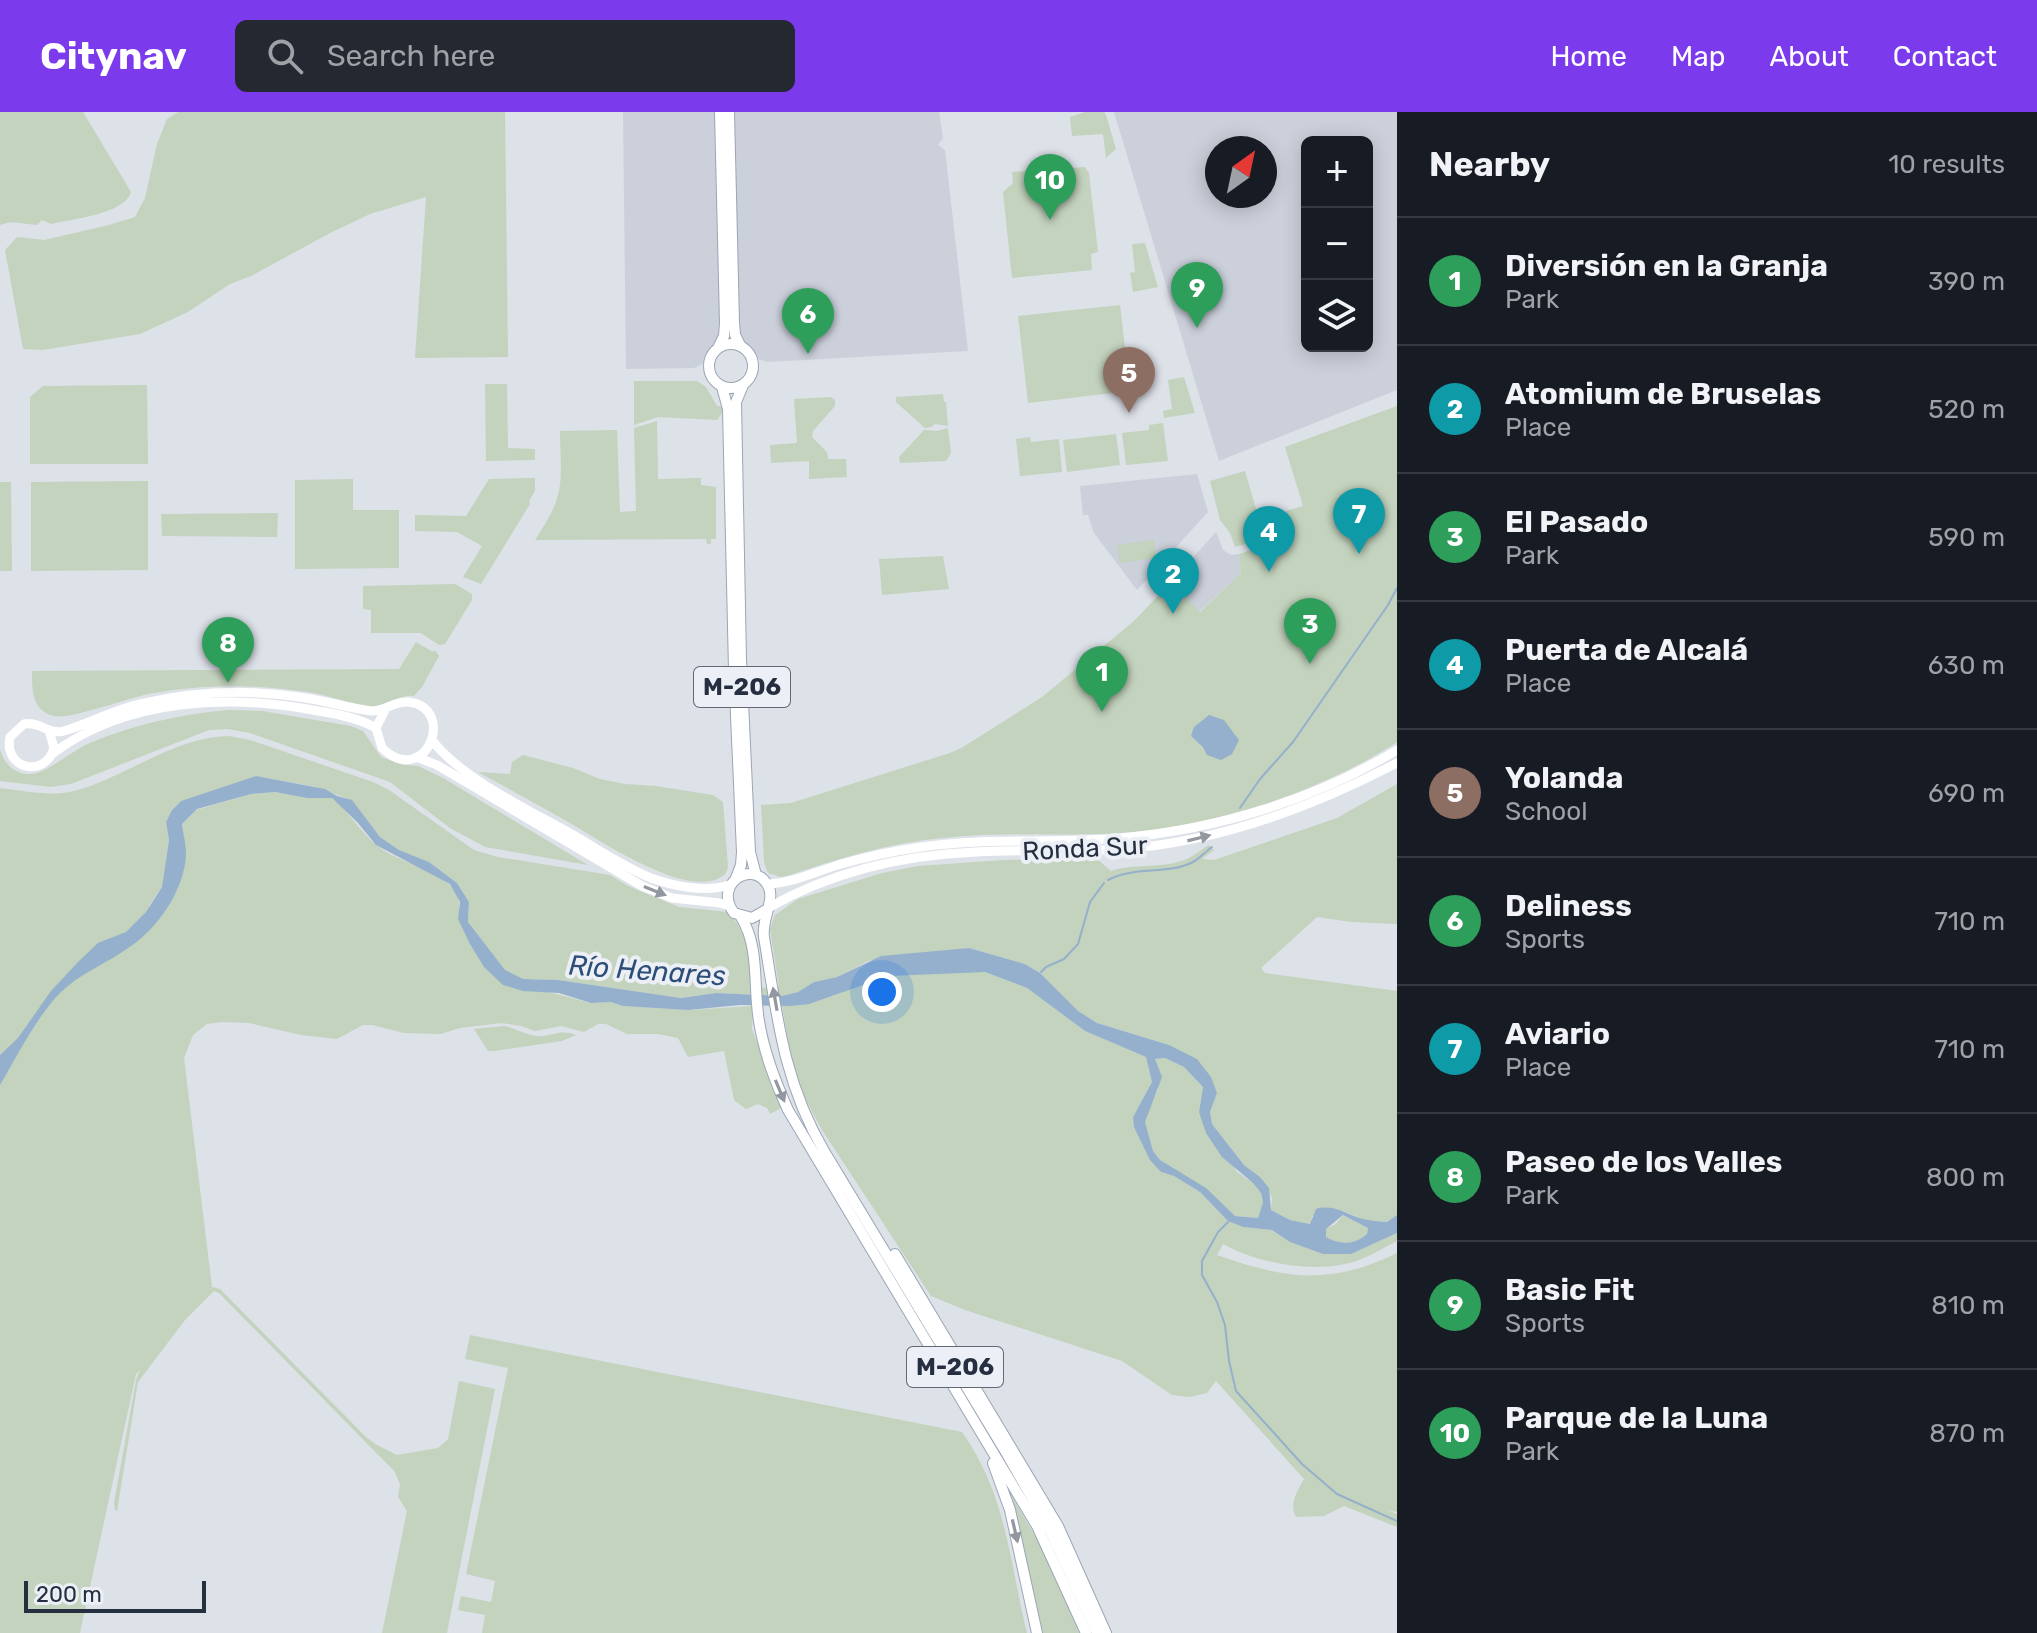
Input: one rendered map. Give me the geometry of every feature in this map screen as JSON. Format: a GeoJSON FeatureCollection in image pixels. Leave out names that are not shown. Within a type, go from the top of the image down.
{"type":"FeatureCollection","features":[{"type":"Feature","properties":{"kind":"main road","name":"M-206"},"geometry":{"type":"LineString","coordinates":[[720,112],[725,323],[724,336],[711,354],[708,368],[710,376],[722,387],[728,409],[734,684],[742,852],[741,865],[727,896],[729,906],[741,917],[750,934],[764,1049],[788,1110],[1037,1526],[1086,1633]]}},
{"type":"Feature","properties":{"kind":"main road","name":"M-206"},"geometry":{"type":"LineString","coordinates":[[729,112],[735,335],[748,352],[753,366],[750,378],[743,385],[736,402],[741,659],[750,852],[756,875]]}},
{"type":"Feature","properties":{"kind":"main road"},"geometry":{"type":"LineString","coordinates":[[719,346],[731,343],[740,345]]}},
{"type":"Feature","properties":{"kind":"main road"},"geometry":{"type":"LineString","coordinates":[[722,387],[743,385]]}},
{"type":"Feature","properties":{"kind":"main road"},"geometry":{"type":"LineString","coordinates":[[376,728],[361,721],[291,706],[198,704],[118,719],[52,754],[43,765],[29,768],[17,762],[9,750],[10,737],[19,726],[34,722],[49,730],[65,730],[138,704],[210,694],[264,693],[372,711],[403,702],[421,707],[432,719],[434,730],[426,750],[407,759],[389,754],[377,739],[376,728],[386,708]]}},
{"type":"Feature","properties":{"kind":"main road"},"geometry":{"type":"LineString","coordinates":[[49,730],[54,742],[52,754]]}},
{"type":"Feature","properties":{"kind":"main road"},"geometry":{"type":"LineString","coordinates":[[432,740],[444,756],[457,766],[649,877],[680,886],[714,888],[746,874],[756,875],[768,884]]}},
{"type":"Feature","properties":{"kind":"main road","name":"Ronda Sur"},"geometry":{"type":"LineString","coordinates":[[768,884],[784,883],[840,865],[921,847],[974,841],[1122,838],[1181,830],[1293,801],[1345,779],[1397,750]]}},
{"type":"Feature","properties":{"kind":"main road"},"geometry":{"type":"LineString","coordinates":[[416,757],[437,765],[642,886],[672,898],[729,906]]}},
{"type":"Feature","properties":{"kind":"main road","name":"Ronda Sur"},"geometry":{"type":"LineString","coordinates":[[767,909],[813,884],[922,857],[975,852],[1123,849],[1185,841],[1299,809],[1397,763]]}},
{"type":"Feature","properties":{"kind":"main road","name":"M-206"},"geometry":{"type":"LineString","coordinates":[[768,884],[771,898],[762,928],[789,1076],[801,1108],[1049,1528],[1097,1633]]}},
{"type":"Feature","properties":{"kind":"main road"},"geometry":{"type":"LineString","coordinates":[[741,917],[757,917],[767,909]]}},
{"type":"Feature","properties":{"kind":"main road"},"geometry":{"type":"LineString","coordinates":[[801,1108],[918,1291],[1028,1473],[1058,1526],[1106,1633]]}},
{"type":"Feature","properties":{"kind":"main road"},"geometry":{"type":"LineString","coordinates":[[952,1383],[997,1470],[1010,1510],[1037,1633]]}},
{"type":"Feature","properties":{"kind":"shaded area"},"geometry":{"type":"Polygon","coordinates":[[[623,112],[720,112],[725,323],[719,346],[709,361],[694,368],[626,369],[623,112]]]}},
{"type":"Feature","properties":{"kind":"shaded area"},"geometry":{"type":"Polygon","coordinates":[[[729,112],[939,112],[943,138],[938,145],[945,150],[968,351],[767,362],[751,356],[740,345],[735,335],[729,112]]]}},
{"type":"Feature","properties":{"kind":"shaded area"},"geometry":{"type":"Polygon","coordinates":[[[1114,112],[1397,112],[1397,390],[1219,461],[1114,112]]]}},
{"type":"Feature","properties":{"kind":"shaded area"},"geometry":{"type":"Polygon","coordinates":[[[1197,474],[1208,512],[1137,590],[1094,533],[1088,515],[1083,515],[1080,486],[1197,474]]]}},
{"type":"Feature","properties":{"kind":"shaded area"},"geometry":{"type":"Polygon","coordinates":[[[1216,532],[1223,550],[1231,555],[1239,554],[1241,573],[1199,612],[1172,581],[1216,532]]]}},
{"type":"Feature","properties":{"kind":"green space"},"geometry":{"type":"Polygon","coordinates":[[[0,112],[83,112],[131,192],[127,199],[109,210],[72,220],[51,224],[42,220],[37,225],[10,222],[0,225],[0,112]]]}},
{"type":"Feature","properties":{"kind":"green space"},"geometry":{"type":"Polygon","coordinates":[[[178,112],[505,112],[508,357],[415,358],[426,197],[370,214],[330,233],[251,276],[230,284],[188,312],[140,334],[43,350],[23,349],[5,250],[17,237],[44,240],[135,217],[145,198],[157,144],[167,119],[178,112]]]}},
{"type":"Feature","properties":{"kind":"green space"},"geometry":{"type":"Polygon","coordinates":[[[1085,112],[1104,112],[1106,115],[1116,149],[1106,158],[1103,134],[1072,136],[1070,117],[1085,112]]]}},
{"type":"Feature","properties":{"kind":"green space"},"geometry":{"type":"Polygon","coordinates":[[[1085,167],[1089,173],[1098,252],[1091,254],[1092,270],[1012,278],[1003,192],[1013,183],[1012,172],[1085,167]]]}},
{"type":"Feature","properties":{"kind":"green space"},"geometry":{"type":"Polygon","coordinates":[[[1145,243],[1158,287],[1133,292],[1130,273],[1135,272],[1132,244],[1145,243]]]}},
{"type":"Feature","properties":{"kind":"green space"},"geometry":{"type":"Polygon","coordinates":[[[1120,305],[1130,391],[1028,403],[1018,316],[1120,305]]]}},
{"type":"Feature","properties":{"kind":"green space"},"geometry":{"type":"Polygon","coordinates":[[[1184,377],[1195,413],[1164,418],[1163,411],[1172,409],[1168,380],[1184,377]]]}},
{"type":"Feature","properties":{"kind":"green space"},"geometry":{"type":"Polygon","coordinates":[[[634,381],[697,381],[706,387],[717,406],[724,407],[724,410],[717,420],[658,417],[634,425],[634,381]]]}},
{"type":"Feature","properties":{"kind":"green space"},"geometry":{"type":"Polygon","coordinates":[[[485,384],[507,384],[508,448],[535,449],[535,460],[486,461],[485,384]]]}},
{"type":"Feature","properties":{"kind":"green space"},"geometry":{"type":"Polygon","coordinates":[[[147,385],[148,464],[30,464],[30,397],[43,386],[147,385]]]}},
{"type":"Feature","properties":{"kind":"green space"},"geometry":{"type":"Polygon","coordinates":[[[943,394],[948,426],[935,424],[925,428],[896,402],[896,397],[943,394]]]}},
{"type":"Feature","properties":{"kind":"green space"},"geometry":{"type":"Polygon","coordinates":[[[831,397],[835,400],[835,406],[813,431],[812,437],[827,452],[828,459],[846,459],[847,477],[809,479],[809,461],[771,463],[770,445],[797,443],[794,399],[831,397]]]}},
{"type":"Feature","properties":{"kind":"green space"},"geometry":{"type":"Polygon","coordinates":[[[1397,406],[1397,742],[1311,787],[1248,809],[1184,825],[1127,833],[942,838],[865,852],[781,877],[768,873],[764,862],[761,805],[791,803],[963,747],[1042,697],[1134,621],[1172,581],[1200,612],[1241,573],[1239,554],[1255,549],[1253,542],[1235,547],[1230,533],[1220,520],[1210,481],[1245,471],[1259,519],[1303,506],[1285,447],[1397,406]]]}},
{"type":"Feature","properties":{"kind":"green space"},"geometry":{"type":"Polygon","coordinates":[[[657,421],[658,479],[701,478],[701,485],[716,487],[716,539],[711,539],[711,544],[707,544],[706,539],[535,540],[552,511],[560,488],[560,431],[617,430],[620,512],[636,511],[634,428],[657,421]]]}},
{"type":"Feature","properties":{"kind":"green space"},"geometry":{"type":"Polygon","coordinates":[[[1163,423],[1168,461],[1126,465],[1122,433],[1149,430],[1149,425],[1163,423]]]}},
{"type":"Feature","properties":{"kind":"green space"},"geometry":{"type":"Polygon","coordinates":[[[948,428],[951,453],[946,461],[900,463],[899,457],[924,430],[948,428]]]}},
{"type":"Feature","properties":{"kind":"green space"},"geometry":{"type":"Polygon","coordinates":[[[1116,434],[1120,465],[1067,472],[1063,440],[1116,434]]]}},
{"type":"Feature","properties":{"kind":"green space"},"geometry":{"type":"Polygon","coordinates":[[[1030,437],[1031,442],[1059,439],[1062,472],[1020,476],[1016,439],[1030,437]]]}},
{"type":"Feature","properties":{"kind":"green space"},"geometry":{"type":"Polygon","coordinates":[[[535,478],[535,491],[530,504],[481,584],[463,577],[482,546],[457,532],[415,531],[415,515],[466,516],[489,479],[535,478]]]}},
{"type":"Feature","properties":{"kind":"green space"},"geometry":{"type":"Polygon","coordinates":[[[353,479],[353,510],[399,510],[399,568],[295,569],[295,480],[353,479]]]}},
{"type":"Feature","properties":{"kind":"green space"},"geometry":{"type":"Polygon","coordinates":[[[148,481],[148,570],[31,571],[31,482],[148,481]]]}},
{"type":"Feature","properties":{"kind":"green space"},"geometry":{"type":"Polygon","coordinates":[[[0,482],[11,482],[12,571],[0,571],[0,482]]]}},
{"type":"Feature","properties":{"kind":"green space"},"geometry":{"type":"Polygon","coordinates":[[[278,513],[277,537],[162,536],[161,514],[278,513]]]}},
{"type":"Feature","properties":{"kind":"green space"},"geometry":{"type":"Polygon","coordinates":[[[1154,540],[1156,558],[1120,563],[1117,545],[1154,540]]]}},
{"type":"Feature","properties":{"kind":"green space"},"geometry":{"type":"Polygon","coordinates":[[[943,556],[949,589],[882,595],[879,559],[943,556]]]}},
{"type":"Feature","properties":{"kind":"green space"},"geometry":{"type":"Polygon","coordinates":[[[455,584],[472,594],[472,600],[445,644],[439,645],[421,633],[371,633],[371,610],[363,609],[363,586],[455,584]]]}},
{"type":"Feature","properties":{"kind":"green space"},"geometry":{"type":"Polygon","coordinates":[[[416,642],[433,652],[435,650],[439,656],[422,687],[414,696],[373,706],[289,689],[208,687],[149,694],[85,712],[54,716],[41,710],[33,692],[32,671],[399,669],[416,642]]]}},
{"type":"Feature","properties":{"kind":"green space"},"geometry":{"type":"Polygon","coordinates":[[[229,710],[262,711],[351,726],[363,731],[381,757],[403,765],[418,766],[443,778],[588,865],[485,847],[450,828],[390,782],[250,733],[228,729],[209,730],[71,784],[51,787],[0,781],[0,749],[7,763],[15,770],[25,774],[37,773],[83,746],[124,730],[176,717],[229,710]]]}},
{"type":"Feature","properties":{"kind":"green space"},"geometry":{"type":"Polygon","coordinates":[[[229,736],[250,740],[373,782],[474,850],[498,857],[610,875],[628,886],[679,907],[728,912],[744,938],[751,986],[765,988],[779,987],[770,929],[775,915],[798,899],[882,873],[918,866],[1004,860],[1097,859],[1111,871],[1172,863],[1189,858],[1209,845],[1214,850],[1202,859],[1214,860],[1337,818],[1397,784],[1397,924],[1317,917],[1261,968],[1265,973],[1397,991],[1397,1215],[1387,1222],[1366,1220],[1343,1211],[1312,1216],[1311,1224],[1290,1220],[1271,1210],[1272,1198],[1260,1177],[1244,1165],[1212,1124],[1210,1112],[1217,1093],[1169,1045],[1097,1023],[1078,1012],[1040,973],[1025,964],[969,948],[901,954],[868,961],[837,977],[814,982],[798,992],[782,996],[716,993],[681,998],[558,980],[514,977],[505,971],[468,922],[469,902],[457,883],[429,862],[399,850],[380,837],[351,800],[316,787],[256,776],[181,801],[172,810],[166,822],[169,840],[162,887],[149,906],[154,923],[177,888],[183,866],[182,824],[196,810],[251,794],[275,792],[307,798],[332,798],[379,847],[446,881],[455,891],[459,903],[458,919],[523,991],[545,991],[591,1003],[611,1002],[623,1006],[688,1010],[753,1006],[752,1029],[781,1108],[770,1114],[767,1108],[758,1104],[746,1109],[734,1100],[724,1051],[688,1057],[678,1038],[658,1034],[627,1034],[606,1024],[598,1024],[584,1032],[561,1026],[535,1031],[501,1023],[460,1028],[441,1034],[404,1033],[363,1025],[337,1039],[301,1035],[249,1023],[207,1024],[193,1035],[184,1058],[212,1287],[220,1289],[366,1437],[397,1455],[438,1448],[448,1439],[459,1381],[495,1389],[447,1633],[382,1633],[407,1511],[398,1497],[400,1485],[395,1472],[214,1291],[185,1320],[138,1382],[117,1511],[114,1503],[140,1370],[136,1374],[80,1633],[0,1633],[0,788],[41,793],[71,792],[172,749],[209,738],[229,736]]]}},
{"type":"Feature","properties":{"kind":"green space"},"geometry":{"type":"Polygon","coordinates":[[[523,755],[573,768],[600,779],[713,795],[723,802],[726,873],[712,881],[693,881],[648,867],[478,772],[510,774],[512,762],[523,755]]]}},
{"type":"Feature","properties":{"kind":"green space"},"geometry":{"type":"Polygon","coordinates":[[[985,972],[1027,988],[1085,1031],[1146,1057],[1152,1082],[1133,1117],[1161,1172],[1200,1192],[1219,1212],[1243,1227],[1272,1230],[1290,1242],[1324,1254],[1351,1254],[1397,1233],[1397,1241],[1372,1254],[1330,1266],[1299,1266],[1267,1261],[1223,1244],[1217,1255],[1286,1274],[1307,1275],[1350,1271],[1397,1253],[1397,1512],[1387,1510],[1397,1514],[1397,1527],[1344,1506],[1324,1516],[1296,1517],[1294,1502],[1304,1479],[1216,1381],[1207,1393],[1190,1397],[1172,1395],[1122,1361],[931,1296],[822,1130],[802,1093],[791,1056],[782,1006],[810,1003],[901,974],[985,972]]]}},
{"type":"Feature","properties":{"kind":"green space"},"geometry":{"type":"Polygon","coordinates":[[[505,1026],[534,1036],[576,1035],[562,1041],[488,1051],[474,1029],[505,1026]]]}},
{"type":"Feature","properties":{"kind":"green space"},"geometry":{"type":"Polygon","coordinates":[[[1165,1058],[1184,1067],[1203,1087],[1199,1112],[1237,1172],[1261,1193],[1263,1202],[1258,1218],[1235,1216],[1160,1160],[1153,1151],[1145,1123],[1149,1106],[1158,1090],[1155,1059],[1165,1058]]]}},
{"type":"Feature","properties":{"kind":"green space"},"geometry":{"type":"Polygon","coordinates":[[[1343,1215],[1368,1228],[1367,1234],[1347,1243],[1326,1237],[1325,1229],[1336,1224],[1343,1215]]]}},
{"type":"Feature","properties":{"kind":"green space"},"geometry":{"type":"Polygon","coordinates":[[[470,1335],[962,1432],[989,1480],[998,1504],[1027,1633],[482,1633],[485,1615],[458,1610],[461,1596],[491,1602],[495,1581],[466,1574],[508,1368],[465,1359],[470,1335]]]}},
{"type":"Feature","properties":{"kind":"green space"},"geometry":{"type":"Polygon","coordinates":[[[1010,1493],[1050,1562],[1079,1633],[1043,1633],[1010,1493]]]}},
{"type":"Feature","properties":{"kind":"water"},"geometry":{"type":"Polygon","coordinates":[[[1209,715],[1224,720],[1239,740],[1232,754],[1221,760],[1207,755],[1191,736],[1194,727],[1209,715]]]}},
{"type":"Feature","properties":{"kind":"water"},"geometry":{"type":"Polygon","coordinates":[[[256,776],[325,789],[352,800],[380,837],[399,850],[429,862],[457,883],[469,902],[468,922],[505,970],[523,979],[558,980],[681,998],[716,993],[782,996],[798,992],[814,982],[837,977],[881,956],[969,948],[1025,964],[1040,973],[1078,1011],[1097,1023],[1169,1045],[1197,1059],[1211,1077],[1217,1093],[1210,1112],[1212,1124],[1244,1165],[1269,1188],[1271,1210],[1290,1220],[1310,1224],[1316,1209],[1322,1208],[1387,1222],[1397,1215],[1397,1233],[1351,1254],[1323,1254],[1290,1242],[1272,1230],[1243,1227],[1228,1221],[1200,1192],[1161,1172],[1150,1160],[1134,1127],[1133,1117],[1152,1082],[1146,1057],[1085,1031],[1027,988],[985,972],[889,976],[809,1004],[740,1005],[688,1010],[623,1006],[611,1002],[591,1003],[559,993],[523,991],[503,985],[484,967],[470,944],[458,919],[460,902],[450,884],[376,845],[332,798],[307,798],[275,792],[251,794],[197,809],[182,824],[186,850],[184,867],[169,906],[131,946],[60,993],[35,1026],[0,1085],[0,1055],[18,1038],[51,991],[98,943],[126,932],[146,912],[162,887],[169,840],[166,822],[181,801],[256,776]],[[1165,1058],[1155,1059],[1162,1077],[1145,1122],[1153,1151],[1160,1160],[1206,1188],[1235,1216],[1258,1218],[1263,1202],[1261,1193],[1222,1157],[1206,1133],[1199,1112],[1203,1087],[1184,1067],[1165,1058]],[[1343,1215],[1326,1229],[1326,1237],[1347,1243],[1367,1234],[1368,1228],[1343,1215]]]}},
{"type":"Feature","properties":{"kind":"waterway"},"geometry":{"type":"LineString","coordinates":[[1240,808],[1260,779],[1293,742],[1397,588]]}},
{"type":"Feature","properties":{"kind":"waterway"},"geometry":{"type":"LineString","coordinates":[[1108,880],[1128,873],[1181,867],[1194,862],[1212,847]]}},
{"type":"Feature","properties":{"kind":"waterway"},"geometry":{"type":"LineString","coordinates":[[1041,972],[1064,959],[1078,944],[1090,902],[1104,883]]}},
{"type":"Feature","properties":{"kind":"waterway"},"geometry":{"type":"LineString","coordinates":[[1228,1222],[1218,1232],[1202,1261],[1202,1275],[1225,1325],[1236,1391],[1302,1464],[1337,1494],[1397,1521]]}},
{"type":"Feature","properties":{"kind":"place","name":"Parque de la Luna"},"geometry":{"type":"Point","coordinates":[1050,220]}},
{"type":"Feature","properties":{"kind":"place","name":"Basic Fit"},"geometry":{"type":"Point","coordinates":[1197,328]}},
{"type":"Feature","properties":{"kind":"place","name":"Deliness"},"geometry":{"type":"Point","coordinates":[808,354]}},
{"type":"Feature","properties":{"kind":"place","name":"Yolanda"},"geometry":{"type":"Point","coordinates":[1129,413]}},
{"type":"Feature","properties":{"kind":"place","name":"Aviario"},"geometry":{"type":"Point","coordinates":[1359,554]}},
{"type":"Feature","properties":{"kind":"place","name":"Puerta de Alcalá"},"geometry":{"type":"Point","coordinates":[1269,572]}},
{"type":"Feature","properties":{"kind":"place","name":"Atomium de Bruselas"},"geometry":{"type":"Point","coordinates":[1173,614]}},
{"type":"Feature","properties":{"kind":"place","name":"El Pasado"},"geometry":{"type":"Point","coordinates":[1310,664]}},
{"type":"Feature","properties":{"kind":"place","name":"Paseo de los Valles"},"geometry":{"type":"Point","coordinates":[228,683]}},
{"type":"Feature","properties":{"kind":"place","name":"Diversión en la Granja"},"geometry":{"type":"Point","coordinates":[1102,712]}},
{"type":"Feature","properties":{"kind":"water label","name":"Río Henares"},"geometry":{"type":"Point","coordinates":[647,970]}}]}
